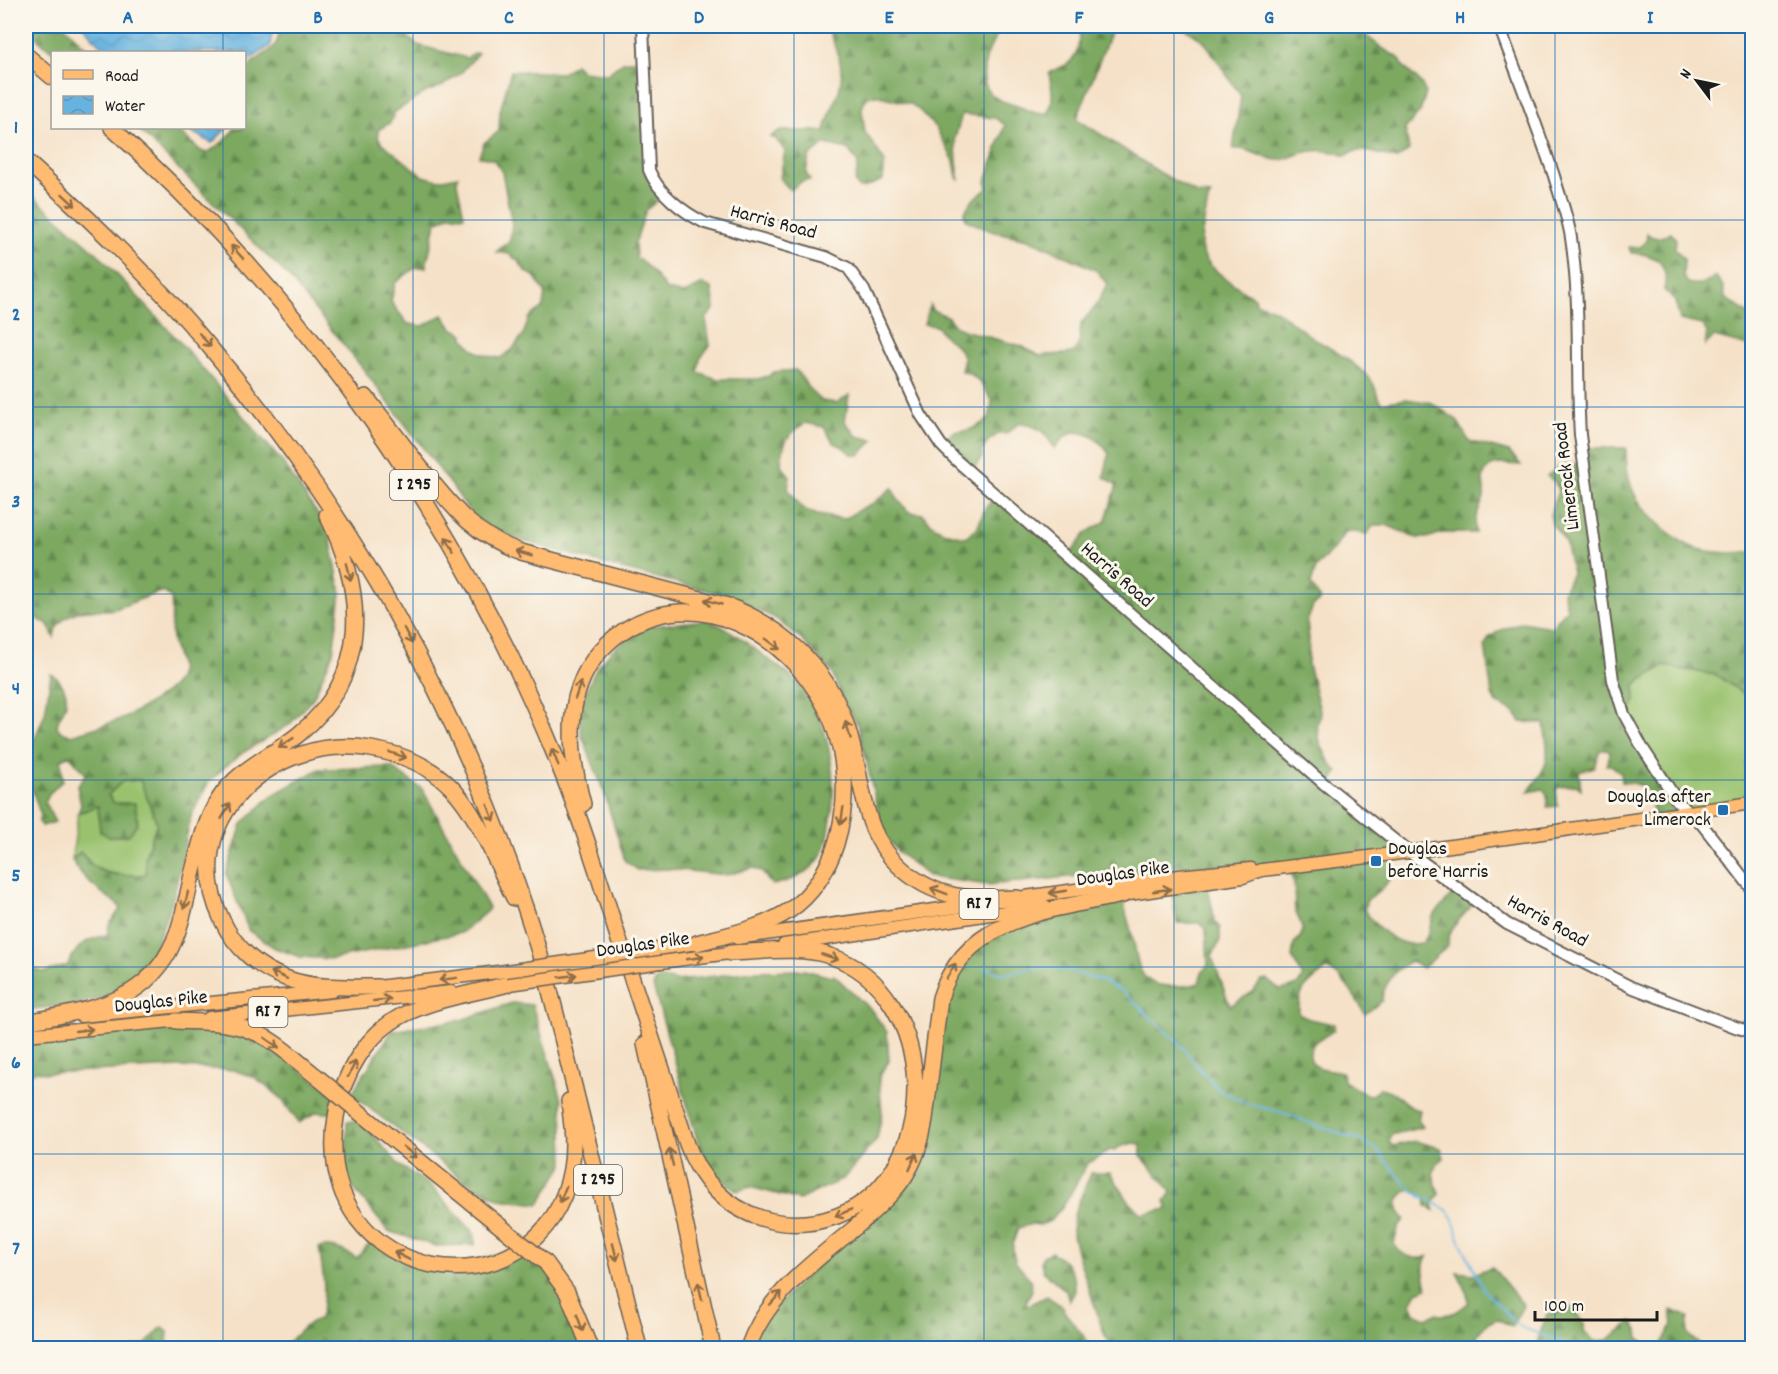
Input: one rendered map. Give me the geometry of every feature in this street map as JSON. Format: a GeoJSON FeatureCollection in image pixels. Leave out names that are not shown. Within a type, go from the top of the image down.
{"type":"FeatureCollection","features":[{"type":"Feature","properties":{"kind":"highway"},"geometry":{"type":"LineString","coordinates":[[26,55],[51,76]]}},
{"type":"Feature","properties":{"kind":"highway","name":"I 295"},"geometry":{"type":"LineString","coordinates":[[113,129],[179,191],[261,279],[311,340],[370,419],[424,502],[465,570],[507,649],[544,730],[585,833],[618,937],[648,1055],[713,1348]]}},
{"type":"Feature","properties":{"kind":"highway","name":"I 295"},"geometry":{"type":"LineString","coordinates":[[26,161],[107,236],[169,301],[240,383],[300,462],[334,512],[381,587],[446,710],[507,855],[543,964],[639,1348]]}},
{"type":"Feature","properties":{"kind":"highway"},"geometry":{"type":"LineString","coordinates":[[261,279],[313,331],[452,507],[473,527],[500,544],[521,552],[716,602],[750,615],[769,626],[787,639],[811,663],[835,698],[848,729],[870,821],[882,847],[894,861],[916,879],[933,889],[951,895],[980,899],[1017,898]]}},
{"type":"Feature","properties":{"kind":"highway"},"geometry":{"type":"LineString","coordinates":[[26,1026],[102,1006],[130,993],[154,973],[165,959],[177,935],[202,837],[215,806],[227,787],[244,771],[307,727],[330,700],[341,679],[350,657],[354,633],[353,587],[339,542],[300,462]]}},
{"type":"Feature","properties":{"kind":"highway"},"geometry":{"type":"LineString","coordinates":[[610,911],[572,754],[573,708],[582,678],[592,662],[613,639],[629,627],[649,618],[670,613],[691,612],[734,621],[762,636],[785,654],[804,674],[819,696],[839,742],[844,772],[844,804],[837,838],[829,860],[819,880],[801,901],[784,914],[760,925],[697,943]]}},
{"type":"Feature","properties":{"kind":"highway"},"geometry":{"type":"LineString","coordinates":[[378,987],[320,986],[300,983],[280,976],[251,958],[236,943],[215,904],[210,860],[217,830],[225,812],[244,788],[260,774],[280,762],[302,754],[339,747],[377,750],[418,763],[444,780],[459,796],[476,822],[514,898],[543,964]]}},
{"type":"Feature","properties":{"kind":"highway"},"geometry":{"type":"LineString","coordinates":[[748,1348],[763,1315],[778,1295],[887,1199],[911,1167],[925,1119],[940,998],[946,981],[959,959],[979,940],[1012,922],[1039,913],[1123,895]]}},
{"type":"Feature","properties":{"kind":"highway"},"geometry":{"type":"LineString","coordinates":[[618,937],[687,1144],[694,1163],[705,1179],[736,1207],[768,1220],[809,1223],[842,1214],[864,1202],[884,1183],[899,1161],[909,1135],[914,1108],[914,1082],[909,1045],[899,1018],[890,1001],[877,986],[856,969],[839,960],[806,952],[730,953]]}},
{"type":"Feature","properties":{"kind":"highway"},"geometry":{"type":"LineString","coordinates":[[508,980],[428,1005],[398,1017],[383,1028],[365,1047],[351,1069],[338,1104],[334,1131],[335,1162],[342,1190],[362,1226],[395,1253],[429,1266],[447,1268],[477,1266],[504,1257],[521,1247],[550,1219],[566,1186],[571,1167],[573,1143],[572,1118],[556,1012]]}},
{"type":"Feature","properties":{"kind":"highway"},"geometry":{"type":"LineString","coordinates":[[176,1021],[225,1024],[249,1029],[270,1041],[316,1076],[546,1263],[567,1292],[590,1348]]}},
{"type":"Feature","properties":{"kind":"main road","name":"Douglas Pike"},"geometry":{"type":"LineString","coordinates":[[26,1026],[378,987],[508,980],[661,962],[1235,878],[1262,870],[1409,852],[1752,803]]}},
{"type":"Feature","properties":{"kind":"main road","name":"Douglas Pike"},"geometry":{"type":"LineString","coordinates":[[26,1026],[176,1021],[415,997],[697,943],[1191,874],[1242,869],[1262,870]]}},
{"type":"Feature","properties":{"kind":"street","name":"Harris Road"},"geometry":{"type":"LineString","coordinates":[[644,26],[649,170],[654,183],[693,217],[705,223],[826,257],[848,268],[864,290],[921,415],[941,445],[1323,783],[1409,852],[1507,924],[1631,987],[1752,1032]]}},
{"type":"Feature","properties":{"kind":"street","name":"Limerock Road"},"geometry":{"type":"LineString","coordinates":[[1499,26],[1562,200],[1571,238],[1578,310],[1580,435],[1613,680],[1630,726],[1678,802],[1687,813],[1701,823],[1752,889]]}},
{"type":"Feature","properties":{"kind":"green space"},"geometry":{"type":"Polygon","coordinates":[[[26,26],[65,26],[89,51],[52,51],[26,26]]]}},
{"type":"Feature","properties":{"kind":"green space"},"geometry":{"type":"Polygon","coordinates":[[[278,26],[400,26],[417,45],[467,58],[478,53],[461,73],[395,112],[390,123],[378,130],[378,137],[381,142],[423,176],[438,180],[458,176],[457,183],[464,216],[449,215],[436,223],[426,267],[415,268],[395,283],[391,302],[408,324],[423,326],[443,315],[452,328],[464,334],[464,338],[475,351],[500,358],[512,350],[523,335],[529,318],[543,307],[545,292],[534,276],[525,271],[519,262],[509,254],[496,252],[510,240],[512,224],[502,172],[494,160],[479,156],[484,143],[499,131],[500,111],[511,71],[562,73],[575,64],[582,71],[607,74],[623,62],[643,59],[647,162],[666,194],[646,210],[635,243],[636,257],[650,269],[667,290],[684,294],[703,284],[712,288],[715,308],[706,319],[710,345],[700,359],[698,372],[717,379],[757,379],[769,376],[773,372],[796,370],[822,401],[837,403],[849,395],[845,422],[857,436],[874,440],[859,455],[851,454],[834,443],[824,427],[805,423],[794,432],[784,445],[781,465],[790,476],[788,489],[802,508],[817,515],[844,519],[871,505],[892,488],[898,500],[909,512],[923,514],[941,530],[965,537],[977,528],[985,509],[995,495],[1067,558],[1087,532],[1105,522],[1117,485],[1104,477],[1109,454],[1102,444],[1090,435],[1073,432],[1062,439],[1055,449],[1041,430],[1019,423],[1006,434],[1000,433],[988,441],[982,451],[982,457],[971,472],[940,442],[955,431],[969,430],[989,419],[992,401],[976,378],[961,371],[964,357],[955,344],[947,339],[936,326],[924,324],[930,305],[932,310],[947,316],[956,327],[963,330],[1021,346],[1040,356],[1066,354],[1074,352],[1079,343],[1081,323],[1095,307],[1107,284],[1097,271],[1077,261],[1028,239],[991,231],[966,220],[964,213],[972,200],[988,188],[986,181],[1005,125],[995,118],[962,114],[955,138],[959,180],[954,161],[935,127],[921,112],[911,104],[876,95],[868,97],[862,110],[865,132],[885,162],[883,180],[864,188],[859,188],[855,183],[858,163],[848,149],[825,144],[809,157],[806,173],[810,180],[803,181],[790,190],[780,178],[785,151],[776,139],[770,137],[779,131],[825,131],[838,94],[842,74],[837,52],[826,26],[1025,26],[1003,28],[998,34],[986,59],[984,77],[986,86],[990,93],[1004,102],[1033,112],[1047,113],[1052,100],[1049,74],[1074,58],[1079,41],[1078,26],[1113,26],[1077,119],[1197,194],[1211,195],[1201,244],[1207,261],[1214,269],[1256,299],[1255,303],[1276,311],[1356,365],[1372,382],[1382,403],[1406,399],[1432,403],[1457,420],[1469,441],[1509,452],[1521,465],[1493,465],[1485,472],[1484,497],[1476,518],[1476,533],[1442,533],[1427,538],[1417,538],[1386,525],[1374,525],[1367,534],[1347,531],[1316,567],[1311,584],[1320,600],[1313,606],[1307,622],[1308,664],[1321,715],[1317,724],[1320,743],[1330,763],[1338,772],[1329,786],[1402,846],[1393,854],[1394,874],[1382,889],[1367,900],[1364,909],[1377,926],[1389,936],[1412,944],[1423,943],[1433,916],[1458,888],[1475,901],[1453,927],[1448,946],[1423,968],[1411,961],[1400,968],[1387,983],[1382,1001],[1365,1014],[1344,982],[1327,969],[1302,992],[1299,1005],[1299,1014],[1309,1019],[1334,1024],[1334,1030],[1314,1043],[1310,1052],[1312,1063],[1321,1068],[1342,1072],[1344,1081],[1364,1094],[1372,1095],[1379,1088],[1395,1094],[1412,1108],[1420,1110],[1418,1120],[1423,1127],[1391,1135],[1389,1142],[1393,1146],[1415,1141],[1441,1148],[1444,1158],[1437,1164],[1433,1174],[1439,1194],[1433,1204],[1435,1211],[1426,1206],[1425,1197],[1411,1189],[1399,1198],[1398,1202],[1399,1211],[1405,1219],[1398,1228],[1394,1244],[1409,1256],[1424,1258],[1428,1256],[1424,1268],[1427,1288],[1417,1292],[1411,1303],[1415,1313],[1426,1318],[1457,1311],[1468,1303],[1468,1294],[1457,1272],[1474,1274],[1492,1267],[1522,1303],[1523,1306],[1512,1326],[1497,1319],[1486,1324],[1477,1335],[1478,1345],[1482,1348],[1114,1348],[1105,1336],[1078,1256],[1072,1230],[1075,1211],[1091,1173],[1110,1173],[1128,1200],[1141,1214],[1168,1209],[1165,1201],[1172,1192],[1141,1156],[1141,1144],[1133,1143],[1116,1148],[1115,1151],[1110,1150],[1087,1164],[1066,1202],[1050,1221],[1018,1228],[1013,1243],[1016,1263],[1030,1279],[1032,1290],[1024,1307],[1047,1296],[1064,1308],[1063,1310],[1093,1348],[748,1348],[758,1324],[908,1176],[937,1019],[959,963],[1013,924],[1124,901],[1138,964],[1145,977],[1160,985],[1188,986],[1199,983],[1202,972],[1208,965],[1206,929],[1200,923],[1177,923],[1172,892],[1208,887],[1215,922],[1220,928],[1220,940],[1212,957],[1230,1006],[1253,992],[1261,981],[1267,980],[1280,990],[1296,985],[1303,977],[1292,957],[1294,943],[1299,939],[1302,931],[1295,909],[1294,887],[1290,870],[1287,863],[1169,867],[988,885],[930,877],[899,853],[883,833],[858,725],[844,702],[831,671],[804,642],[775,618],[725,595],[513,538],[476,521],[360,365],[286,274],[138,129],[176,129],[201,151],[207,153],[223,142],[234,129],[246,129],[246,69],[273,47],[279,35],[278,26]]]}},
{"type":"Feature","properties":{"kind":"green space"},"geometry":{"type":"Polygon","coordinates":[[[1181,26],[1347,26],[1360,31],[1400,59],[1403,66],[1421,83],[1426,93],[1420,112],[1405,129],[1409,150],[1397,159],[1364,151],[1346,156],[1333,152],[1315,151],[1280,160],[1233,149],[1241,96],[1204,41],[1181,26]]]}},
{"type":"Feature","properties":{"kind":"green space"},"geometry":{"type":"Polygon","coordinates":[[[26,190],[97,253],[179,341],[283,463],[329,531],[341,593],[333,653],[313,698],[289,725],[244,752],[209,782],[191,816],[174,895],[148,967],[105,997],[77,1004],[26,1010],[26,967],[44,972],[67,966],[82,944],[107,935],[109,925],[121,908],[90,883],[72,860],[80,852],[93,866],[108,873],[146,874],[145,857],[157,823],[140,780],[123,781],[108,795],[114,803],[135,803],[138,822],[129,835],[109,837],[100,831],[98,806],[78,813],[81,805],[77,786],[86,774],[69,755],[61,760],[63,780],[50,793],[45,803],[55,822],[42,826],[38,820],[41,816],[29,780],[26,760],[45,713],[51,674],[63,685],[66,694],[65,707],[57,725],[63,732],[71,735],[110,723],[141,708],[170,689],[176,682],[180,671],[172,639],[171,597],[164,592],[115,609],[87,610],[76,613],[61,622],[54,637],[47,623],[35,617],[27,602],[26,190]]]}},
{"type":"Feature","properties":{"kind":"green space"},"geometry":{"type":"Polygon","coordinates":[[[1647,233],[1655,238],[1671,233],[1676,239],[1675,249],[1684,259],[1683,275],[1687,283],[1702,284],[1715,276],[1718,279],[1723,286],[1725,298],[1752,316],[1752,347],[1714,337],[1705,345],[1707,332],[1702,325],[1680,320],[1675,301],[1664,290],[1663,267],[1648,255],[1631,253],[1629,247],[1639,248],[1646,241],[1647,233]]]}},
{"type":"Feature","properties":{"kind":"green space"},"geometry":{"type":"Polygon","coordinates":[[[1584,448],[1626,448],[1630,481],[1640,503],[1656,521],[1683,542],[1706,551],[1752,552],[1752,697],[1716,675],[1664,666],[1635,684],[1635,702],[1626,716],[1685,811],[1654,816],[1647,790],[1639,784],[1622,782],[1621,773],[1611,765],[1607,765],[1610,753],[1607,749],[1600,750],[1594,767],[1579,772],[1581,789],[1576,785],[1559,787],[1556,790],[1558,806],[1547,807],[1547,794],[1543,789],[1528,792],[1541,774],[1546,760],[1547,745],[1544,723],[1521,722],[1514,712],[1496,703],[1492,695],[1485,646],[1489,638],[1499,631],[1522,622],[1552,627],[1567,609],[1563,592],[1572,573],[1565,541],[1552,524],[1550,515],[1558,491],[1555,482],[1547,476],[1560,466],[1581,463],[1584,448]]]}},
{"type":"Feature","properties":{"kind":"green space"},"geometry":{"type":"Polygon","coordinates":[[[706,620],[737,635],[794,679],[812,704],[826,737],[833,790],[827,842],[817,862],[809,870],[799,876],[772,885],[761,871],[753,868],[726,875],[670,869],[638,870],[625,861],[604,792],[582,736],[579,718],[585,693],[596,669],[612,650],[651,626],[706,620]]]}},
{"type":"Feature","properties":{"kind":"green space"},"geometry":{"type":"Polygon","coordinates":[[[1664,666],[1716,675],[1752,697],[1752,757],[1746,763],[1746,778],[1751,802],[1689,813],[1626,716],[1635,702],[1635,684],[1664,666]]]}},
{"type":"Feature","properties":{"kind":"green space"},"geometry":{"type":"Polygon","coordinates":[[[391,767],[422,789],[489,908],[487,911],[461,933],[333,959],[300,957],[275,948],[249,931],[226,874],[242,824],[271,796],[319,769],[391,767]]]}},
{"type":"Feature","properties":{"kind":"green space"},"geometry":{"type":"Polygon","coordinates":[[[140,780],[157,823],[145,857],[147,874],[109,873],[93,866],[80,852],[72,860],[78,813],[98,806],[100,831],[114,803],[108,795],[122,781],[140,780]]]}},
{"type":"Feature","properties":{"kind":"green space"},"geometry":{"type":"Polygon","coordinates":[[[804,970],[832,977],[834,975],[872,1011],[887,1032],[889,1061],[879,1077],[882,1113],[877,1139],[843,1179],[799,1200],[750,1187],[738,1191],[715,1172],[699,1146],[653,986],[656,980],[663,978],[677,981],[753,971],[804,970]]]}},
{"type":"Feature","properties":{"kind":"green space"},"geometry":{"type":"Polygon","coordinates":[[[512,1003],[532,1005],[562,1099],[564,1164],[539,1204],[499,1199],[468,1183],[351,1094],[392,1031],[461,1020],[512,1003]]]}},
{"type":"Feature","properties":{"kind":"green space"},"geometry":{"type":"Polygon","coordinates":[[[202,1025],[242,1029],[340,1098],[337,1114],[316,1112],[299,1123],[280,1097],[254,1077],[233,1070],[182,1067],[45,1073],[37,1071],[26,1074],[26,1042],[202,1025]]]}},
{"type":"Feature","properties":{"kind":"green space"},"geometry":{"type":"Polygon","coordinates":[[[347,1121],[361,1121],[400,1166],[431,1186],[475,1234],[475,1245],[436,1246],[388,1231],[346,1179],[347,1121]]]}},
{"type":"Feature","properties":{"kind":"green space"},"geometry":{"type":"Polygon","coordinates":[[[374,1239],[441,1270],[524,1247],[549,1266],[590,1348],[283,1348],[304,1327],[320,1318],[324,1292],[319,1248],[334,1248],[357,1258],[374,1239]]]}},
{"type":"Feature","properties":{"kind":"green space"},"geometry":{"type":"Polygon","coordinates":[[[1051,1252],[1063,1260],[1072,1273],[1075,1288],[1069,1301],[1066,1291],[1043,1271],[1041,1261],[1043,1256],[1051,1252]]]}},
{"type":"Feature","properties":{"kind":"green space"},"geometry":{"type":"Polygon","coordinates":[[[1573,1307],[1584,1323],[1584,1331],[1594,1341],[1607,1340],[1632,1322],[1638,1330],[1639,1339],[1655,1348],[1541,1348],[1536,1345],[1547,1314],[1573,1307]]]}},
{"type":"Feature","properties":{"kind":"green space"},"geometry":{"type":"Polygon","coordinates":[[[1671,1310],[1689,1317],[1688,1333],[1703,1348],[1657,1348],[1663,1343],[1673,1325],[1671,1310]]]}},
{"type":"Feature","properties":{"kind":"green space"},"geometry":{"type":"Polygon","coordinates":[[[162,1327],[168,1332],[167,1344],[170,1348],[131,1348],[146,1344],[162,1327]]]}},
{"type":"Feature","properties":{"kind":"water"},"geometry":{"type":"Polygon","coordinates":[[[83,26],[273,26],[270,46],[246,62],[246,51],[106,51],[83,26]]]}},
{"type":"Feature","properties":{"kind":"water"},"geometry":{"type":"Polygon","coordinates":[[[187,129],[226,129],[212,143],[187,129]]]}},
{"type":"Feature","properties":{"kind":"waterway"},"geometry":{"type":"LineString","coordinates":[[984,968],[1005,974],[1038,967],[1071,971],[1103,981],[1122,991],[1182,1046],[1219,1090],[1248,1104],[1291,1115],[1358,1139],[1377,1150],[1405,1184],[1422,1198],[1419,1194],[1447,1210],[1485,1291],[1516,1324],[1558,1340],[1570,1348]]}},
{"type":"Feature","properties":{"kind":"place","name":"Douglas after Limerock"},"geometry":{"type":"Point","coordinates":[1723,810]}},
{"type":"Feature","properties":{"kind":"place","name":"Douglas before Harris"},"geometry":{"type":"Point","coordinates":[1376,861]}}]}
